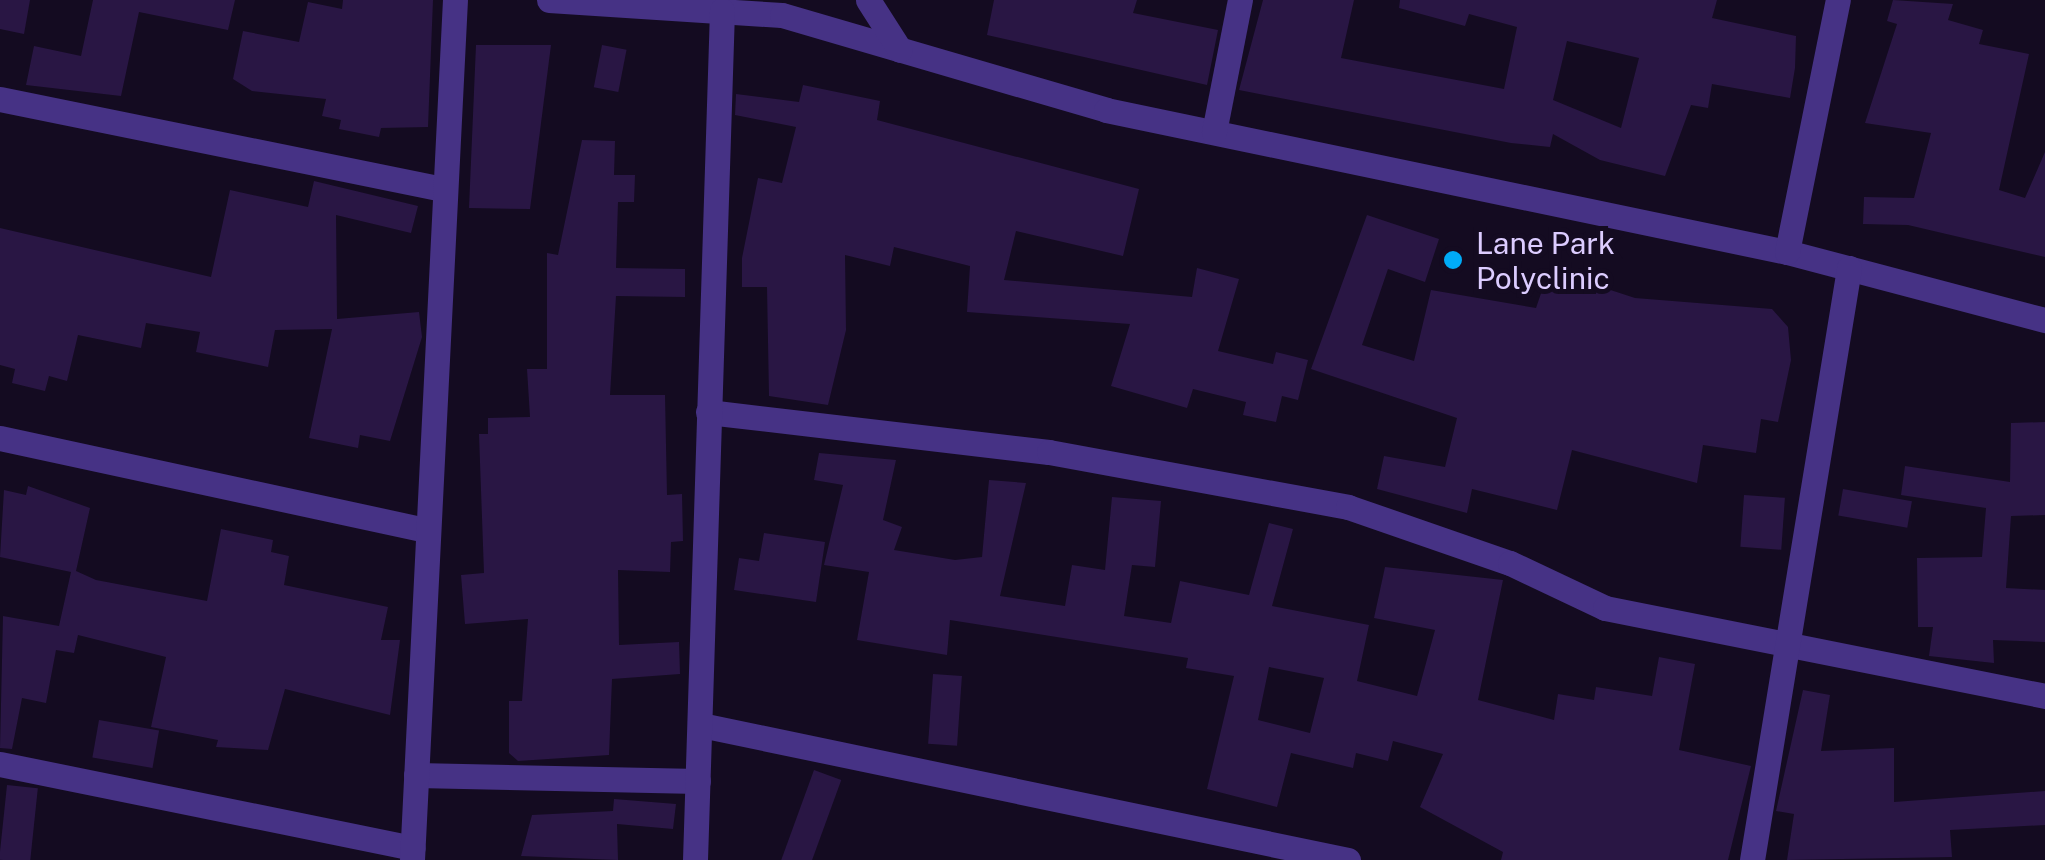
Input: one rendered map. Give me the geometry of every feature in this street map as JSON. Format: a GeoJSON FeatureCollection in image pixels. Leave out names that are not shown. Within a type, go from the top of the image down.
{"type":"FeatureCollection","features":[{"type":"Feature","properties":{"kind":"street"},"geometry":{"type":"LineString","coordinates":[[0,764],[413,854],[440,188],[455,0]]}},
{"type":"Feature","properties":{"kind":"street"},"geometry":{"type":"LineString","coordinates":[[548,0],[722,10],[786,8],[900,50],[1214,132],[1787,252],[2045,320]]}},
{"type":"Feature","properties":{"kind":"street"},"geometry":{"type":"LineString","coordinates":[[868,0],[900,50]]}},
{"type":"Feature","properties":{"kind":"street"},"geometry":{"type":"LineString","coordinates":[[1214,132],[1240,0]]}},
{"type":"Feature","properties":{"kind":"street"},"geometry":{"type":"LineString","coordinates":[[1787,252],[1838,0]]}},
{"type":"Feature","properties":{"kind":"street"},"geometry":{"type":"LineString","coordinates":[[695,860],[722,10]]}},
{"type":"Feature","properties":{"kind":"street"},"geometry":{"type":"LineString","coordinates":[[0,98],[440,188]]}},
{"type":"Feature","properties":{"kind":"street"},"geometry":{"type":"LineString","coordinates":[[1752,860],[1793,648],[1849,268]]}},
{"type":"Feature","properties":{"kind":"street"},"geometry":{"type":"LineString","coordinates":[[708,412],[1049,452],[1348,507],[1510,563],[1605,608],[2045,696]]}},
{"type":"Feature","properties":{"kind":"street"},"geometry":{"type":"LineString","coordinates":[[0,438],[426,530]]}},
{"type":"Feature","properties":{"kind":"street"},"geometry":{"type":"LineString","coordinates":[[701,725],[1348,860]]}},
{"type":"Feature","properties":{"kind":"street"},"geometry":{"type":"LineString","coordinates":[[416,775],[698,781]]}},
{"type":"Feature","properties":{"kind":"building"},"geometry":{"type":"Polygon","coordinates":[[[0,0],[30,0],[24,34],[0,29],[0,0]]]}},
{"type":"Feature","properties":{"kind":"building"},"geometry":{"type":"Polygon","coordinates":[[[93,0],[235,0],[228,30],[139,12],[121,96],[26,85],[34,46],[81,56],[93,0]]]}},
{"type":"Feature","properties":{"kind":"building"},"geometry":{"type":"Polygon","coordinates":[[[343,0],[433,0],[428,127],[381,128],[379,137],[339,129],[341,120],[322,116],[326,99],[252,91],[233,79],[243,31],[299,42],[308,2],[342,9],[343,0]]]}},
{"type":"Feature","properties":{"kind":"building"},"geometry":{"type":"Polygon","coordinates":[[[994,0],[1137,0],[1133,13],[1218,30],[1207,85],[987,35],[994,0]]]}},
{"type":"Feature","properties":{"kind":"building"},"geometry":{"type":"Polygon","coordinates":[[[1263,0],[1354,0],[1341,58],[1504,89],[1517,27],[1469,14],[1465,26],[1399,8],[1400,0],[1717,0],[1712,18],[1796,36],[1790,98],[1712,84],[1708,108],[1691,105],[1665,176],[1600,160],[1553,134],[1550,147],[1511,143],[1239,90],[1263,0]],[[1567,41],[1553,100],[1621,128],[1639,58],[1567,41]]]}},
{"type":"Feature","properties":{"kind":"building"},"geometry":{"type":"Polygon","coordinates":[[[1893,0],[1953,4],[1948,20],[1983,30],[1979,44],[2029,54],[1999,190],[2025,198],[2045,152],[2045,257],[1908,225],[1863,224],[1864,197],[1914,198],[1931,133],[1865,123],[1897,24],[1887,21],[1893,0]]]}},
{"type":"Feature","properties":{"kind":"building"},"geometry":{"type":"Polygon","coordinates":[[[476,45],[551,45],[530,209],[469,208],[476,45]]]}},
{"type":"Feature","properties":{"kind":"building"},"geometry":{"type":"Polygon","coordinates":[[[602,45],[627,50],[618,92],[594,87],[602,45]]]}},
{"type":"Feature","properties":{"kind":"building"},"geometry":{"type":"Polygon","coordinates":[[[803,85],[880,101],[877,120],[1139,189],[1123,256],[1016,231],[1004,280],[1192,297],[1197,268],[1239,279],[1218,351],[1273,364],[1276,352],[1308,360],[1298,400],[1282,396],[1276,422],[1243,415],[1246,402],[1193,389],[1187,408],[1111,386],[1130,324],[967,312],[970,266],[894,247],[890,266],[845,255],[846,330],[828,405],[769,396],[767,287],[742,287],[742,258],[758,178],[782,183],[796,127],[735,115],[736,94],[799,102],[803,85]]]}},
{"type":"Feature","properties":{"kind":"building"},"geometry":{"type":"Polygon","coordinates":[[[582,140],[615,141],[614,175],[635,175],[634,202],[618,202],[616,268],[685,269],[685,297],[616,296],[610,395],[665,395],[667,495],[682,494],[683,541],[671,542],[670,572],[618,570],[619,645],[679,642],[680,674],[612,679],[609,755],[518,761],[509,753],[509,701],[522,701],[528,619],[465,624],[461,575],[484,573],[479,434],[488,434],[488,418],[530,417],[527,369],[547,369],[547,253],[558,255],[582,140]]]}},
{"type":"Feature","properties":{"kind":"building"},"geometry":{"type":"Polygon","coordinates":[[[314,181],[418,206],[411,233],[336,215],[337,319],[419,312],[422,337],[390,441],[360,435],[358,448],[309,438],[332,329],[275,330],[268,367],[196,352],[200,332],[146,323],[141,348],[78,335],[67,381],[49,376],[45,391],[12,383],[15,369],[0,365],[0,228],[211,277],[230,190],[308,207],[314,181]]]}},
{"type":"Feature","properties":{"kind":"building"},"geometry":{"type":"Polygon","coordinates":[[[1367,215],[1439,239],[1425,282],[1388,269],[1362,345],[1414,361],[1431,290],[1536,308],[1549,270],[1635,298],[1772,309],[1788,327],[1791,360],[1778,422],[1761,419],[1756,453],[1703,445],[1697,483],[1572,450],[1557,510],[1472,489],[1467,513],[1377,489],[1384,456],[1445,467],[1457,418],[1311,369],[1367,215]]]}},
{"type":"Feature","properties":{"kind":"building"},"geometry":{"type":"Polygon","coordinates":[[[2045,422],[2045,515],[2011,516],[2006,588],[2045,590],[2045,642],[1993,640],[1994,663],[1929,656],[1933,627],[1918,627],[1917,558],[1982,557],[1986,508],[1901,495],[1905,466],[2010,482],[2011,423],[2045,422]]]}},
{"type":"Feature","properties":{"kind":"building"},"geometry":{"type":"Polygon","coordinates":[[[819,453],[896,460],[883,520],[902,527],[894,550],[955,560],[982,557],[989,480],[1026,483],[1000,596],[1065,606],[1072,565],[1105,570],[1112,497],[1161,501],[1155,567],[1132,565],[1124,616],[1171,623],[1180,581],[1249,595],[1269,523],[1293,529],[1272,606],[1369,625],[1357,681],[1417,696],[1435,630],[1374,618],[1385,567],[1503,580],[1478,700],[1554,720],[1558,694],[1594,700],[1596,687],[1652,696],[1659,657],[1695,664],[1679,750],[1751,766],[1728,860],[1501,860],[1503,852],[1420,807],[1443,754],[1393,741],[1388,761],[1356,753],[1353,768],[1291,753],[1277,807],[1207,789],[1234,676],[1186,668],[1188,658],[950,620],[947,655],[857,640],[869,572],[824,565],[843,485],[814,480],[819,453]],[[1269,667],[1258,720],[1310,733],[1324,678],[1269,667]]]}},
{"type":"Feature","properties":{"kind":"building"},"geometry":{"type":"Polygon","coordinates":[[[28,486],[90,508],[76,571],[96,580],[207,601],[221,529],[273,540],[271,552],[289,556],[284,585],[388,607],[381,640],[400,640],[390,715],[285,689],[268,750],[216,747],[218,740],[151,727],[166,657],[78,635],[74,653],[56,650],[46,703],[22,698],[12,749],[0,748],[3,616],[59,626],[71,572],[0,557],[4,490],[26,495],[28,486]]]}},
{"type":"Feature","properties":{"kind":"building"},"geometry":{"type":"Polygon","coordinates":[[[1843,489],[1912,501],[1907,528],[1838,516],[1843,489]]]}},
{"type":"Feature","properties":{"kind":"building"},"geometry":{"type":"Polygon","coordinates":[[[1744,495],[1785,498],[1781,550],[1740,547],[1744,495]]]}},
{"type":"Feature","properties":{"kind":"building"},"geometry":{"type":"Polygon","coordinates":[[[764,533],[825,542],[816,602],[734,590],[739,558],[759,561],[764,533]]]}},
{"type":"Feature","properties":{"kind":"building"},"geometry":{"type":"Polygon","coordinates":[[[933,674],[962,676],[957,746],[928,744],[933,674]]]}},
{"type":"Feature","properties":{"kind":"building"},"geometry":{"type":"Polygon","coordinates":[[[1803,690],[1830,695],[1821,751],[1894,748],[1894,802],[2045,791],[2045,825],[1950,830],[1952,857],[1787,860],[1794,814],[1776,811],[1803,690]]]}},
{"type":"Feature","properties":{"kind":"building"},"geometry":{"type":"Polygon","coordinates":[[[99,720],[159,731],[152,768],[92,757],[99,720]]]}},
{"type":"Feature","properties":{"kind":"building"},"geometry":{"type":"Polygon","coordinates":[[[814,770],[841,780],[812,860],[781,860],[814,770]]]}},
{"type":"Feature","properties":{"kind":"building"},"geometry":{"type":"Polygon","coordinates":[[[7,785],[38,788],[30,860],[0,860],[7,785]]]}},
{"type":"Feature","properties":{"kind":"building"},"geometry":{"type":"Polygon","coordinates":[[[614,799],[676,804],[673,829],[617,824],[618,860],[521,856],[532,815],[613,811],[614,799]]]}},
{"type":"Feature","properties":{"kind":"place","name":"Lane Park Polyclinic"},"geometry":{"type":"Point","coordinates":[1453,260]}}]}
